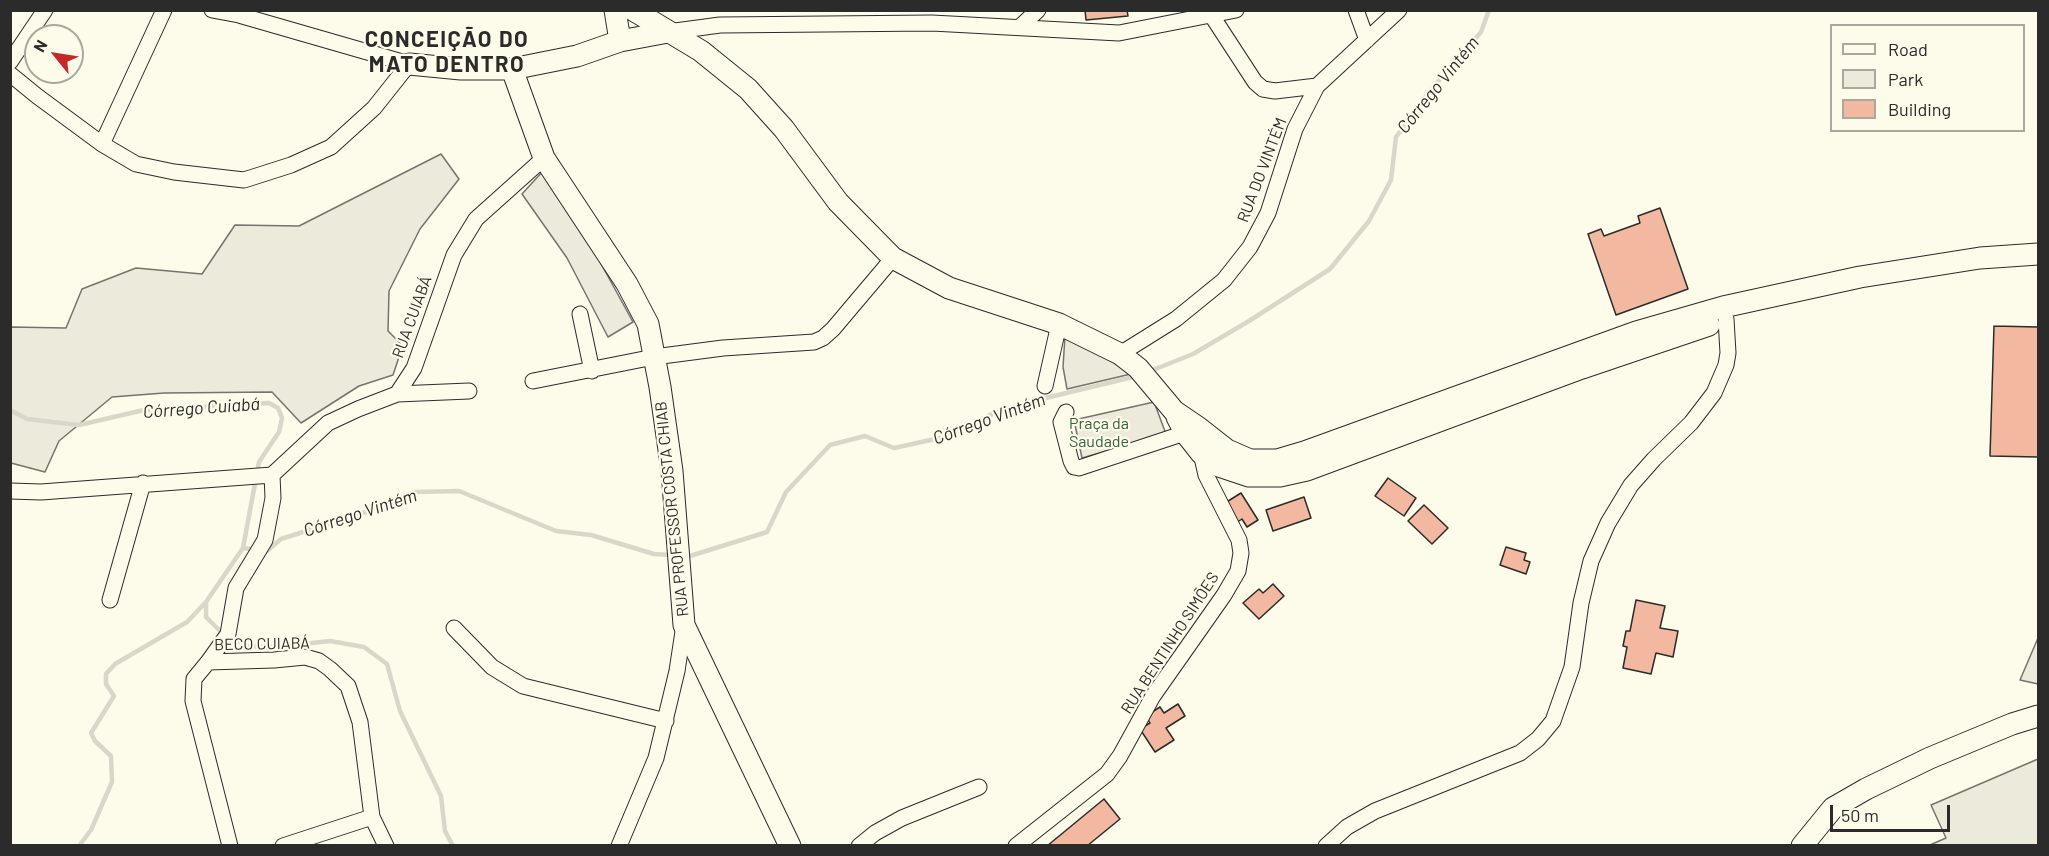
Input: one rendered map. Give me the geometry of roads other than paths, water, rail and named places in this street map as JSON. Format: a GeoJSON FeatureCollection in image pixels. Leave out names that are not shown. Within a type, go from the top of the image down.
{"type":"FeatureCollection","features":[{"type":"Feature","properties":{"kind":"main road"},"geometry":{"type":"LineString","coordinates":[[615,10],[620,41]]}},
{"type":"Feature","properties":{"kind":"main road"},"geometry":{"type":"LineString","coordinates":[[633,10],[701,51],[748,89],[784,129],[838,202],[893,258],[949,288],[1059,324],[1120,354],[1138,368],[1193,431],[1250,460],[1277,460],[1304,453],[1579,361],[1726,319],[1788,294]]}},
{"type":"Feature","properties":{"kind":"main road"},"geometry":{"type":"LineString","coordinates":[[409,64],[462,69],[512,69],[577,56],[620,41],[668,32]]}},
{"type":"Feature","properties":{"kind":"main road","name":"RUA PROFESSOR COSTA CHIAB"},"geometry":{"type":"LineString","coordinates":[[512,69],[544,158],[627,284],[648,324],[669,447],[684,625]]}},
{"type":"Feature","properties":{"kind":"main road"},"geometry":{"type":"LineString","coordinates":[[1193,431],[1201,453],[1219,466],[1249,477],[1280,476],[1298,472],[1579,361],[1636,332],[1723,307],[1860,278],[1980,258],[2038,254]]}},
{"type":"Feature","properties":{"kind":"main road"},"geometry":{"type":"LineString","coordinates":[[684,625],[790,846]]}},
{"type":"Feature","properties":{"kind":"main road"},"geometry":{"type":"LineString","coordinates":[[1802,846],[1833,808],[1866,789],[1930,758],[2012,724],[2038,716]]}},
{"type":"Feature","properties":{"kind":"street"},"geometry":{"type":"LineString","coordinates":[[10,62],[45,10]]}},
{"type":"Feature","properties":{"kind":"street"},"geometry":{"type":"LineString","coordinates":[[102,144],[164,10]]}},
{"type":"Feature","properties":{"kind":"street"},"geometry":{"type":"LineString","coordinates":[[10,74],[102,144],[136,164],[174,172],[244,180],[291,165],[331,147],[374,108],[409,64],[239,15],[212,10]]}},
{"type":"Feature","properties":{"kind":"street"},"geometry":{"type":"LineString","coordinates":[[1020,27],[1038,10]]}},
{"type":"Feature","properties":{"kind":"street"},"geometry":{"type":"LineString","coordinates":[[668,32],[720,25],[932,22],[1119,33],[1163,18],[1212,16],[1236,10]]}},
{"type":"Feature","properties":{"kind":"street"},"geometry":{"type":"LineString","coordinates":[[1356,10],[1367,40]]}},
{"type":"Feature","properties":{"kind":"street","name":"RUA DO VINTÉM"},"geometry":{"type":"LineString","coordinates":[[1120,354],[1176,319],[1224,280],[1250,247],[1268,213],[1295,129],[1317,86],[1399,10]]}},
{"type":"Feature","properties":{"kind":"street"},"geometry":{"type":"LineString","coordinates":[[1212,16],[1255,82],[1263,89],[1275,91],[1317,86]]}},
{"type":"Feature","properties":{"kind":"street","name":"RUA CUIABÁ"},"geometry":{"type":"LineString","coordinates":[[397,394],[414,368],[454,255],[476,219],[544,158]]}},
{"type":"Feature","properties":{"kind":"street"},"geometry":{"type":"LineString","coordinates":[[533,381],[654,357],[723,348],[814,342],[833,329],[893,258]]}},
{"type":"Feature","properties":{"kind":"street"},"geometry":{"type":"LineString","coordinates":[[580,314],[592,370]]}},
{"type":"Feature","properties":{"kind":"street"},"geometry":{"type":"LineString","coordinates":[[1326,846],[1347,827],[1374,811],[1520,753],[1538,739],[1553,721],[1572,667],[1581,603],[1591,561],[1599,542],[1631,485],[1691,423],[1714,393],[1726,366],[1728,353],[1726,319]]}},
{"type":"Feature","properties":{"kind":"street"},"geometry":{"type":"LineString","coordinates":[[1045,386],[1059,324]]}},
{"type":"Feature","properties":{"kind":"street"},"geometry":{"type":"LineString","coordinates":[[10,491],[41,492],[266,476],[328,423],[358,409],[397,394],[469,391]]}},
{"type":"Feature","properties":{"kind":"street"},"geometry":{"type":"LineString","coordinates":[[1066,412],[1061,422],[1071,461],[1074,467],[1079,468],[1193,431]]}},
{"type":"Feature","properties":{"kind":"street","name":"RUA BENTINHO SIMÕES"},"geometry":{"type":"LineString","coordinates":[[1016,846],[1107,774],[1120,756],[1153,696],[1224,596],[1238,571],[1241,553],[1239,540],[1206,476],[1201,453]]}},
{"type":"Feature","properties":{"kind":"street"},"geometry":{"type":"LineString","coordinates":[[230,846],[193,701],[195,679],[227,638],[236,588],[265,540],[273,498],[266,476]]}},
{"type":"Feature","properties":{"kind":"street"},"geometry":{"type":"LineString","coordinates":[[110,600],[143,483]]}},
{"type":"Feature","properties":{"kind":"street","name":"RUA PROFESSOR COSTA CHIAB"},"geometry":{"type":"LineString","coordinates":[[620,846],[656,758],[677,671],[684,625]]}},
{"type":"Feature","properties":{"kind":"street"},"geometry":{"type":"LineString","coordinates":[[454,628],[492,667],[523,686],[666,721]]}},
{"type":"Feature","properties":{"kind":"street","name":"BECO CUIABÁ"},"geometry":{"type":"LineString","coordinates":[[206,663],[305,657],[319,661],[330,669],[348,686],[360,722],[372,817]]}},
{"type":"Feature","properties":{"kind":"street"},"geometry":{"type":"LineString","coordinates":[[859,846],[875,833],[902,818],[979,787]]}},
{"type":"Feature","properties":{"kind":"street"},"geometry":{"type":"LineString","coordinates":[[283,846],[372,817],[386,846]]}},
{"type":"Feature","properties":{"kind":"waterway","name":"Córrego Vintém"},"geometry":{"type":"LineString","coordinates":[[1148,372],[1193,354],[1330,269],[1369,221],[1391,180],[1396,137],[1429,92],[1481,32],[1489,10]]}},
{"type":"Feature","properties":{"kind":"waterway","name":"Córrego Vintém"},"geometry":{"type":"LineString","coordinates":[[686,556],[767,532],[786,492],[830,445],[865,436],[894,448],[949,436],[990,415],[1025,403],[1137,376]]}},
{"type":"Feature","properties":{"kind":"waterway","name":"Córrego Cuiabá"},"geometry":{"type":"LineString","coordinates":[[10,410],[27,419],[79,425],[144,410],[269,403],[278,408],[282,418],[279,432],[259,462],[243,548],[206,602],[206,617],[224,635],[248,646],[276,647],[330,641],[364,647],[387,664],[400,711],[441,796],[445,831],[453,846]]}},
{"type":"Feature","properties":{"kind":"waterway","name":"Córrego Vintém"},"geometry":{"type":"LineString","coordinates":[[243,548],[267,551],[281,539],[369,511],[415,492],[459,491],[556,531],[591,535],[654,554],[671,555]]}},
{"type":"Feature","properties":{"kind":"waterway"},"geometry":{"type":"LineString","coordinates":[[79,846],[91,830],[112,782],[111,756],[95,741],[91,733],[114,696],[106,684],[106,674],[115,664],[187,622],[206,602]]}},
{"type":"Feature","properties":{"kind":"district","name":"CONCEIÇÃO DO MATO DENTRO"},"geometry":{"type":"Point","coordinates":[447,52]}},
{"type":"Feature","properties":{"kind":"park label","name":"Praça da Saudade"},"geometry":{"type":"Point","coordinates":[1099,433]}}]}
